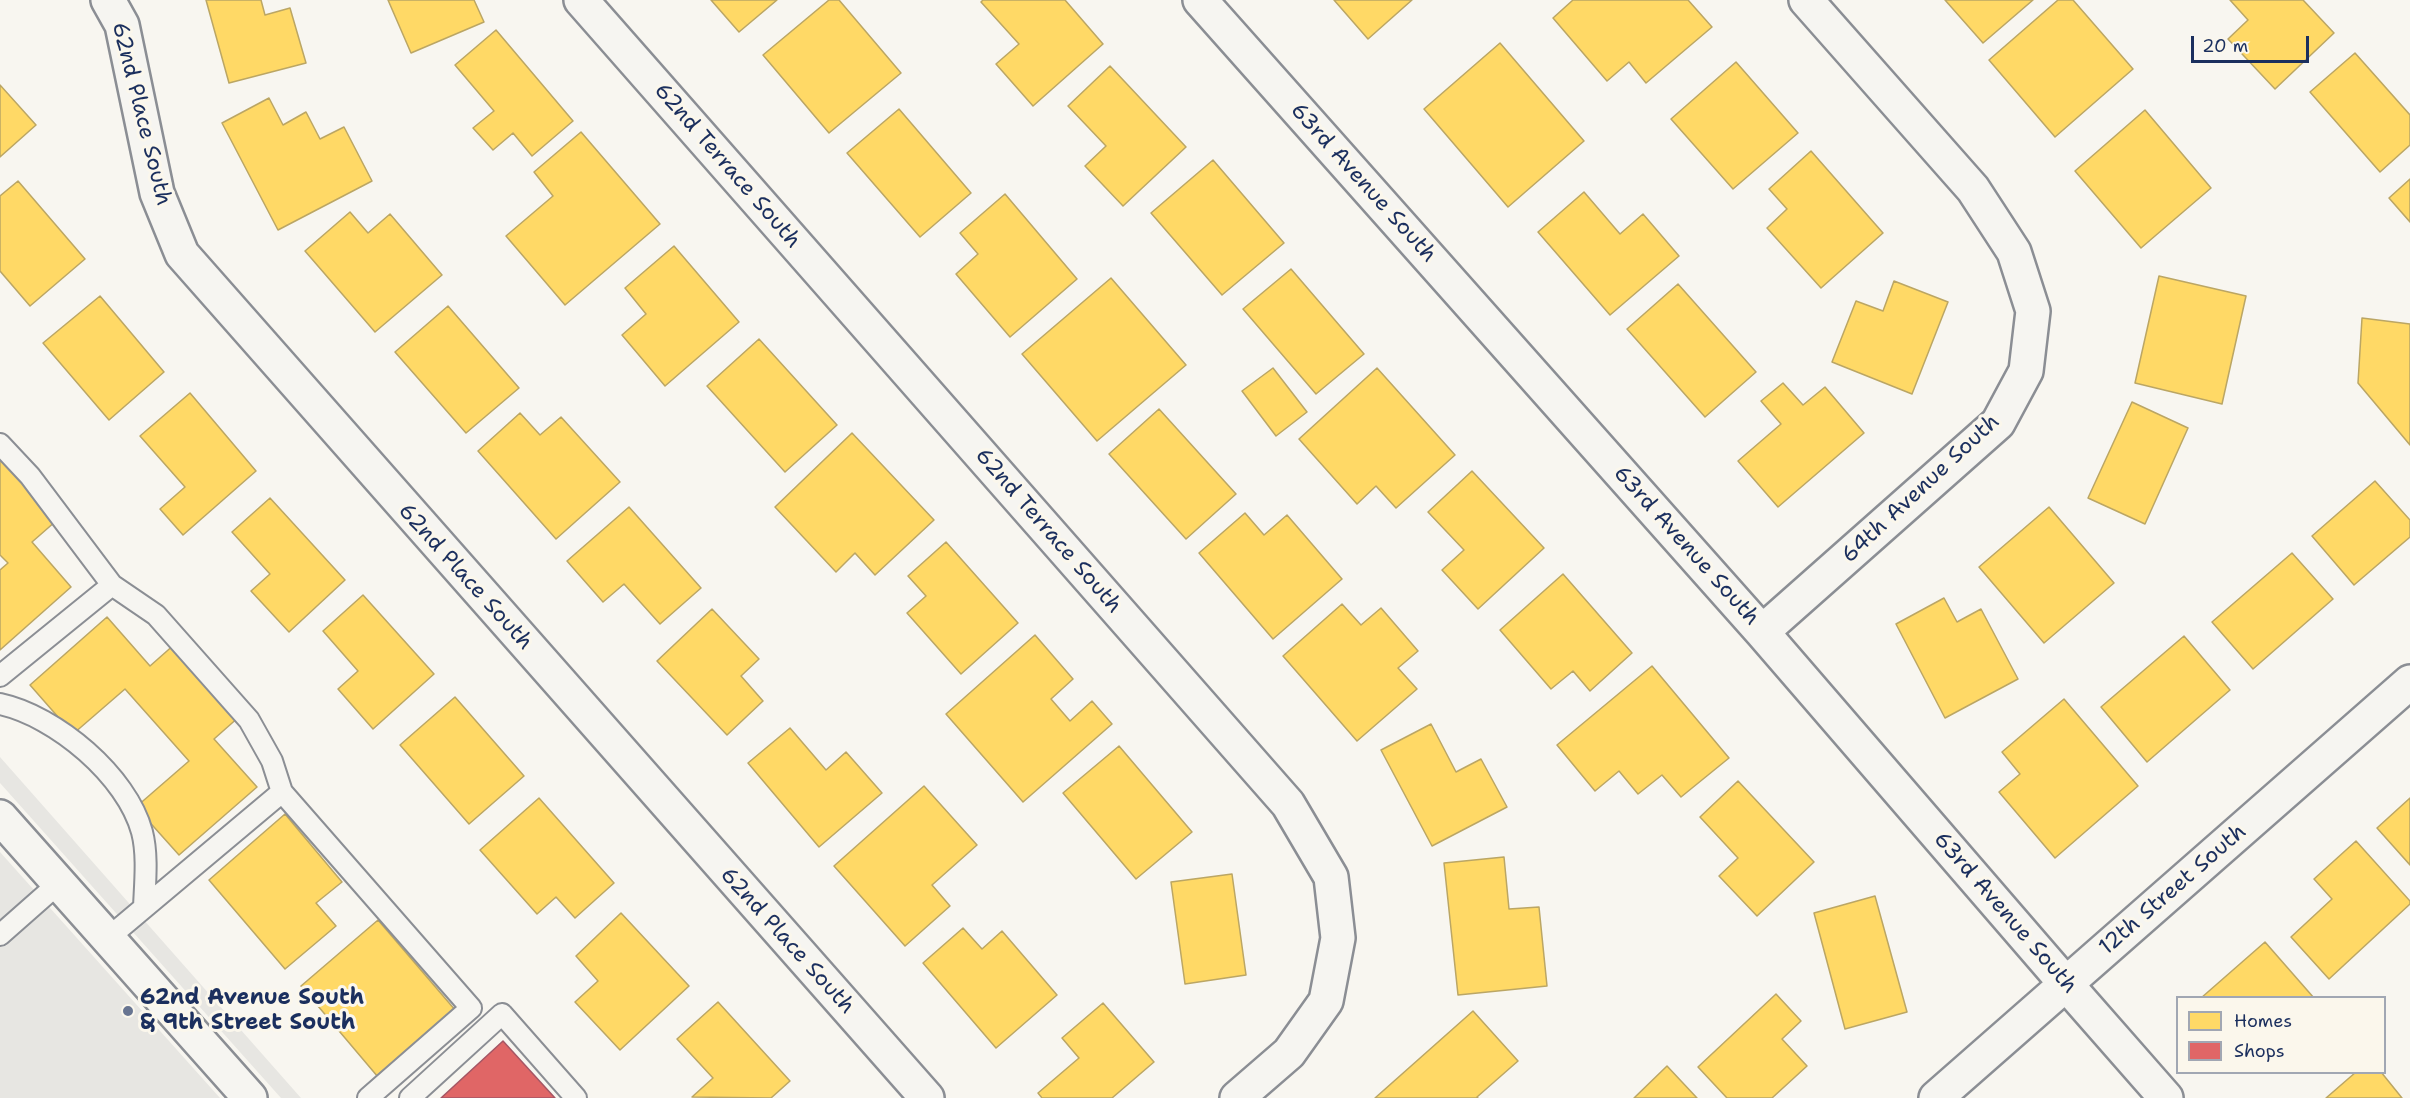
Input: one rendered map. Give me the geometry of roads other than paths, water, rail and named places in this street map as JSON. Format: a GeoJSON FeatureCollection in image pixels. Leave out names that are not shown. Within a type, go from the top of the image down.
{"type":"FeatureCollection","features":[{"type":"Feature","properties":{"kind":"street","name":"62nd Place South"},"geometry":{"type":"LineString","coordinates":[[108,0],[122,25],[157,193],[182,255],[927,1098]]}},
{"type":"Feature","properties":{"kind":"street","name":"62nd Terrace South"},"geometry":{"type":"LineString","coordinates":[[581,0],[1288,804],[1331,877],[1338,938],[1326,1001],[1289,1053],[1237,1098]]}},
{"type":"Feature","properties":{"kind":"street","name":"63rd Avenue South"},"geometry":{"type":"LineString","coordinates":[[1200,0],[1762,632],[2166,1098]]}},
{"type":"Feature","properties":{"kind":"street","name":"64th Avenue South"},"geometry":{"type":"LineString","coordinates":[[1762,632],[1998,423],[2026,371],[2033,311],[2014,252],[1973,189],[1806,0]]}},
{"type":"Feature","properties":{"kind":"street","name":"12th Street South"},"geometry":{"type":"LineString","coordinates":[[1936,1098],[2410,682]]}},
{"type":"Feature","properties":{"kind":"street"},"geometry":{"type":"LineString","coordinates":[[0,817],[250,1098]]}},
{"type":"Feature","properties":{"kind":"lane"},"geometry":{"type":"LineString","coordinates":[[0,444],[30,476],[112,585],[156,615],[249,720],[272,761],[282,792],[471,1008],[368,1098]]}},
{"type":"Feature","properties":{"kind":"lane"},"geometry":{"type":"LineString","coordinates":[[0,676],[112,585]]}},
{"type":"Feature","properties":{"kind":"lane"},"geometry":{"type":"LineString","coordinates":[[0,704],[20,708],[86,751],[123,790],[142,833],[145,872],[144,907]]}},
{"type":"Feature","properties":{"kind":"lane"},"geometry":{"type":"LineString","coordinates":[[108,938],[282,792]]}},
{"type":"Feature","properties":{"kind":"lane"},"geometry":{"type":"LineString","coordinates":[[0,935],[59,883]]}},
{"type":"Feature","properties":{"kind":"lane"},"geometry":{"type":"LineString","coordinates":[[410,1098],[502,1014],[576,1098]]}},
{"type":"Feature","properties":{"kind":"place","name":"62nd Avenue South & 9th Street South"},"geometry":{"type":"Point","coordinates":[128,1011]}}]}
